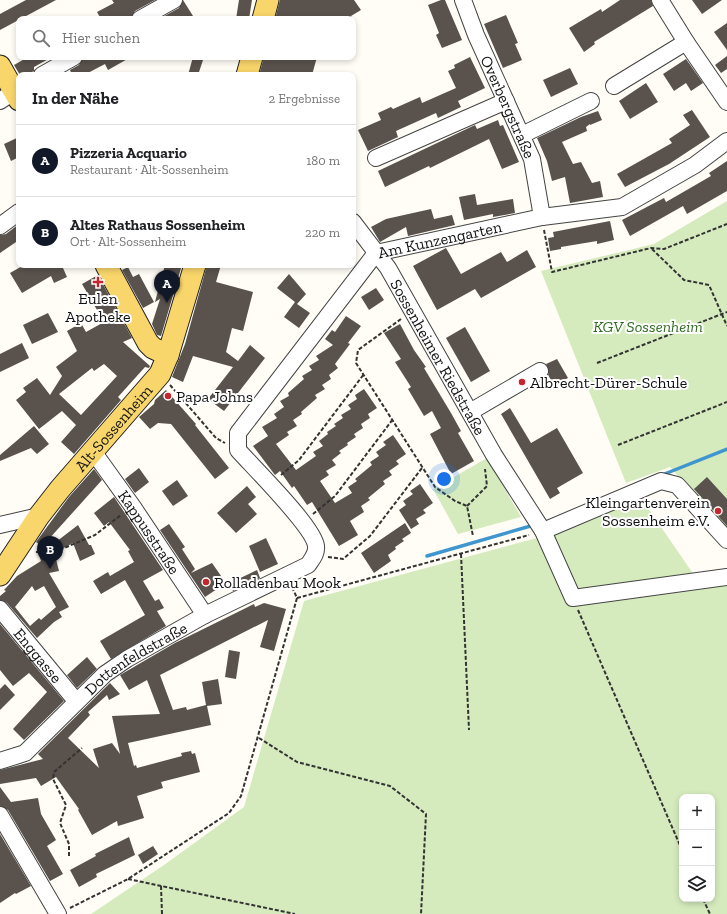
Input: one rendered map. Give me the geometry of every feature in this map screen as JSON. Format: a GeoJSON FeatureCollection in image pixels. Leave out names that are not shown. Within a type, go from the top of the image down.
{"type":"FeatureCollection","features":[{"type":"Feature","properties":{"kind":"main road"},"geometry":{"type":"LineString","coordinates":[[264,16],[268,0]]}},
{"type":"Feature","properties":{"kind":"main road"},"geometry":{"type":"LineString","coordinates":[[248,72],[251,60]]}},
{"type":"Feature","properties":{"kind":"main road"},"geometry":{"type":"LineString","coordinates":[[0,66],[13,95]]}},
{"type":"Feature","properties":{"kind":"main road"},"geometry":{"type":"LineString","coordinates":[[108,268],[148,343],[153,348],[168,355]]}},
{"type":"Feature","properties":{"kind":"main road","name":"Alt-Sossenheim"},"geometry":{"type":"LineString","coordinates":[[0,575],[39,516],[92,450],[154,384],[168,355],[193,268]]}},
{"type":"Feature","properties":{"kind":"street"},"geometry":{"type":"LineString","coordinates":[[145,16],[174,0]]}},
{"type":"Feature","properties":{"kind":"street","name":"Overbergstraße"},"geometry":{"type":"LineString","coordinates":[[463,0],[476,35],[532,159],[542,218]]}},
{"type":"Feature","properties":{"kind":"street"},"geometry":{"type":"LineString","coordinates":[[660,0],[686,42],[727,102]]}},
{"type":"Feature","properties":{"kind":"street"},"geometry":{"type":"LineString","coordinates":[[614,86],[686,42]]}},
{"type":"Feature","properties":{"kind":"street"},"geometry":{"type":"LineString","coordinates":[[47,72],[69,60]]}},
{"type":"Feature","properties":{"kind":"street"},"geometry":{"type":"LineString","coordinates":[[376,158],[506,101]]}},
{"type":"Feature","properties":{"kind":"street"},"geometry":{"type":"LineString","coordinates":[[522,135],[591,101]]}},
{"type":"Feature","properties":{"kind":"street","name":"Am Kunzengarten"},"geometry":{"type":"LineString","coordinates":[[238,450],[238,433],[376,253],[542,218],[622,207],[695,166],[727,141]]}},
{"type":"Feature","properties":{"kind":"street"},"geometry":{"type":"LineString","coordinates":[[0,226],[16,214]]}},
{"type":"Feature","properties":{"kind":"street","name":"Sossenheimer Riedstraße"},"geometry":{"type":"LineString","coordinates":[[356,226],[388,268],[494,455],[543,531],[573,598]]}},
{"type":"Feature","properties":{"kind":"street"},"geometry":{"type":"LineString","coordinates":[[470,412],[540,371]]}},
{"type":"Feature","properties":{"kind":"street","name":"Kappusstraße"},"geometry":{"type":"LineString","coordinates":[[92,450],[133,506],[205,615]]}},
{"type":"Feature","properties":{"kind":"street"},"geometry":{"type":"LineString","coordinates":[[238,450],[304,522],[316,545],[315,555]]}},
{"type":"Feature","properties":{"kind":"street"},"geometry":{"type":"LineString","coordinates":[[543,531],[662,481],[677,485],[727,540]]}},
{"type":"Feature","properties":{"kind":"street"},"geometry":{"type":"LineString","coordinates":[[0,525],[39,516]]}},
{"type":"Feature","properties":{"kind":"street","name":"Dottenfeldstraße"},"geometry":{"type":"LineString","coordinates":[[0,761],[25,753],[105,674],[127,659],[205,615],[308,565],[315,555]]}},
{"type":"Feature","properties":{"kind":"street"},"geometry":{"type":"LineString","coordinates":[[573,598],[727,577]]}},
{"type":"Feature","properties":{"kind":"street","name":"Enggasse"},"geometry":{"type":"LineString","coordinates":[[0,609],[76,701]]}},
{"type":"Feature","properties":{"kind":"street"},"geometry":{"type":"LineString","coordinates":[[0,815],[58,914]]}},
{"type":"Feature","properties":{"kind":"path"},"geometry":{"type":"LineString","coordinates":[[542,218],[552,272],[651,248],[664,249],[727,224]]}},
{"type":"Feature","properties":{"kind":"path"},"geometry":{"type":"LineString","coordinates":[[651,248],[684,280],[709,286],[727,326]]}},
{"type":"Feature","properties":{"kind":"path"},"geometry":{"type":"LineString","coordinates":[[413,311],[358,350],[356,363],[435,487],[455,502],[467,506]]}},
{"type":"Feature","properties":{"kind":"path"},"geometry":{"type":"LineString","coordinates":[[597,363],[727,312]]}},
{"type":"Feature","properties":{"kind":"path"},"geometry":{"type":"LineString","coordinates":[[160,374],[216,438],[238,450]]}},
{"type":"Feature","properties":{"kind":"path"},"geometry":{"type":"LineString","coordinates":[[270,486],[299,460],[364,374]]}},
{"type":"Feature","properties":{"kind":"path"},"geometry":{"type":"LineString","coordinates":[[618,445],[727,402]]}},
{"type":"Feature","properties":{"kind":"path"},"geometry":{"type":"LineString","coordinates":[[304,522],[335,496],[393,419]]}},
{"type":"Feature","properties":{"kind":"path"},"geometry":{"type":"LineString","coordinates":[[467,506],[487,486],[485,461],[494,455]]}},
{"type":"Feature","properties":{"kind":"path"},"geometry":{"type":"LineString","coordinates":[[315,555],[343,559],[370,536],[422,468]]}},
{"type":"Feature","properties":{"kind":"path"},"geometry":{"type":"LineString","coordinates":[[14,553],[57,551],[95,535],[133,506]]}},
{"type":"Feature","properties":{"kind":"path"},"geometry":{"type":"LineString","coordinates":[[467,506],[473,536]]}},
{"type":"Feature","properties":{"kind":"path"},"geometry":{"type":"LineString","coordinates":[[58,914],[128,879],[229,813],[241,796],[259,738],[296,598],[543,531]]}},
{"type":"Feature","properties":{"kind":"path"},"geometry":{"type":"LineString","coordinates":[[461,554],[469,730]]}},
{"type":"Feature","properties":{"kind":"path"},"geometry":{"type":"LineString","coordinates":[[573,598],[679,843]]}},
{"type":"Feature","properties":{"kind":"path"},"geometry":{"type":"LineString","coordinates":[[259,738],[297,762],[390,786],[426,814],[420,914]]}},
{"type":"Feature","properties":{"kind":"path"},"geometry":{"type":"LineString","coordinates":[[69,856],[69,844],[60,823],[66,805],[53,779],[54,772],[82,748]]}},
{"type":"Feature","properties":{"kind":"path"},"geometry":{"type":"LineString","coordinates":[[128,879],[295,914]]}},
{"type":"Feature","properties":{"kind":"path"},"geometry":{"type":"LineString","coordinates":[[161,886],[162,914]]}},
{"type":"Feature","properties":{"kind":"path"},"geometry":{"type":"LineString","coordinates":[[705,902],[710,914]]}},
{"type":"Feature","properties":{"kind":"green space","name":"KGV Sossenheim"},"geometry":{"type":"Polygon","coordinates":[[[727,201],[727,531],[670,467],[626,483],[541,271],[654,244],[727,201]]]}},
{"type":"Feature","properties":{"kind":"green space"},"geometry":{"type":"Polygon","coordinates":[[[487,458],[521,517],[458,534],[433,489],[487,458]]]}},
{"type":"Feature","properties":{"kind":"green space"},"geometry":{"type":"Polygon","coordinates":[[[639,495],[703,588],[727,584],[727,914],[91,914],[164,865],[244,807],[304,601],[537,538],[639,495]]]}},
{"type":"Feature","properties":{"kind":"building"},"geometry":{"type":"Polygon","coordinates":[[[26,0],[56,0],[26,16],[16,16],[16,21],[0,30],[0,14],[26,0]]]}},
{"type":"Feature","properties":{"kind":"building"},"geometry":{"type":"Polygon","coordinates":[[[112,0],[155,0],[135,11],[132,16],[99,16],[97,12],[114,3],[112,0]]]}},
{"type":"Feature","properties":{"kind":"building"},"geometry":{"type":"Polygon","coordinates":[[[183,0],[193,16],[164,16],[179,8],[183,0]]]}},
{"type":"Feature","properties":{"kind":"building"},"geometry":{"type":"Polygon","coordinates":[[[239,0],[252,0],[249,16],[236,16],[239,0]]]}},
{"type":"Feature","properties":{"kind":"building"},"geometry":{"type":"Polygon","coordinates":[[[280,0],[354,0],[361,10],[351,16],[276,16],[280,0]]]}},
{"type":"Feature","properties":{"kind":"building"},"geometry":{"type":"Polygon","coordinates":[[[445,0],[462,40],[442,48],[436,35],[439,33],[428,5],[445,0]]]}},
{"type":"Feature","properties":{"kind":"building"},"geometry":{"type":"Polygon","coordinates":[[[620,0],[651,0],[653,6],[594,42],[595,44],[584,52],[569,28],[601,9],[602,12],[620,0]]]}},
{"type":"Feature","properties":{"kind":"building"},"geometry":{"type":"Polygon","coordinates":[[[692,0],[722,0],[702,14],[692,0]]]}},
{"type":"Feature","properties":{"kind":"building"},"geometry":{"type":"Polygon","coordinates":[[[506,15],[518,43],[515,44],[522,60],[503,68],[484,24],[506,15]]]}},
{"type":"Feature","properties":{"kind":"building"},"geometry":{"type":"Polygon","coordinates":[[[727,23],[727,50],[714,32],[727,23]]]}},
{"type":"Feature","properties":{"kind":"building"},"geometry":{"type":"Polygon","coordinates":[[[727,56],[727,69],[721,73],[715,65],[727,56]]]}},
{"type":"Feature","properties":{"kind":"building"},"geometry":{"type":"Polygon","coordinates":[[[470,57],[485,88],[458,101],[461,107],[438,118],[436,113],[396,131],[398,137],[368,151],[358,130],[381,120],[378,113],[391,107],[393,109],[420,97],[422,103],[456,88],[448,71],[455,68],[454,65],[470,57]]]}},
{"type":"Feature","properties":{"kind":"building"},"geometry":{"type":"Polygon","coordinates":[[[686,59],[703,83],[691,91],[686,83],[674,91],[663,74],[686,59]]]}},
{"type":"Feature","properties":{"kind":"building"},"geometry":{"type":"Polygon","coordinates":[[[23,60],[47,60],[34,67],[34,71],[32,72],[18,72],[14,65],[23,60]]]}},
{"type":"Feature","properties":{"kind":"building"},"geometry":{"type":"Polygon","coordinates":[[[82,60],[126,60],[108,70],[105,64],[90,72],[71,72],[70,70],[79,65],[82,60]]]}},
{"type":"Feature","properties":{"kind":"building"},"geometry":{"type":"Polygon","coordinates":[[[192,60],[203,60],[199,72],[189,72],[192,60]]]}},
{"type":"Feature","properties":{"kind":"building"},"geometry":{"type":"Polygon","coordinates":[[[263,60],[316,60],[313,72],[260,72],[263,60]]]}},
{"type":"Feature","properties":{"kind":"building"},"geometry":{"type":"Polygon","coordinates":[[[570,68],[578,84],[551,97],[543,80],[570,68]]]}},
{"type":"Feature","properties":{"kind":"building"},"geometry":{"type":"Polygon","coordinates":[[[646,83],[658,102],[630,119],[619,101],[646,83]]]}},
{"type":"Feature","properties":{"kind":"building"},"geometry":{"type":"Polygon","coordinates":[[[692,110],[710,137],[669,164],[625,187],[617,174],[672,143],[669,139],[690,125],[683,115],[692,110]]]}},
{"type":"Feature","properties":{"kind":"building"},"geometry":{"type":"Polygon","coordinates":[[[598,111],[602,120],[590,124],[586,127],[587,131],[562,142],[573,164],[581,162],[592,183],[600,181],[603,197],[570,203],[565,177],[552,181],[547,161],[537,138],[581,117],[598,111]]]}},
{"type":"Feature","properties":{"kind":"building"},"geometry":{"type":"Polygon","coordinates":[[[498,120],[500,126],[503,125],[519,162],[502,169],[489,139],[430,168],[429,166],[385,187],[378,171],[475,125],[477,129],[498,120]]]}},
{"type":"Feature","properties":{"kind":"building"},"geometry":{"type":"Polygon","coordinates":[[[16,138],[16,158],[11,161],[4,144],[16,138]]]}},
{"type":"Feature","properties":{"kind":"building"},"geometry":{"type":"Polygon","coordinates":[[[727,161],[727,191],[687,214],[683,206],[630,236],[622,220],[664,198],[666,202],[711,176],[709,173],[727,161]]]}},
{"type":"Feature","properties":{"kind":"building"},"geometry":{"type":"Polygon","coordinates":[[[475,194],[477,205],[513,199],[515,213],[493,217],[493,214],[464,220],[459,197],[475,194]]]}},
{"type":"Feature","properties":{"kind":"building"},"geometry":{"type":"Polygon","coordinates":[[[431,209],[434,219],[452,215],[455,225],[408,236],[406,227],[380,242],[371,227],[386,219],[431,209]]]}},
{"type":"Feature","properties":{"kind":"building"},"geometry":{"type":"Polygon","coordinates":[[[610,221],[614,240],[597,244],[597,241],[561,247],[561,249],[550,251],[548,238],[554,237],[553,232],[610,221]]]}},
{"type":"Feature","properties":{"kind":"building"},"geometry":{"type":"Polygon","coordinates":[[[16,226],[16,242],[0,253],[0,235],[6,234],[16,226]]]}},
{"type":"Feature","properties":{"kind":"building"},"geometry":{"type":"Polygon","coordinates":[[[446,248],[461,274],[501,252],[507,262],[527,250],[536,267],[481,298],[475,289],[437,310],[413,266],[446,248]]]}},
{"type":"Feature","properties":{"kind":"building"},"geometry":{"type":"Polygon","coordinates":[[[19,268],[63,268],[67,277],[54,283],[51,276],[22,293],[10,273],[19,268]]]}},
{"type":"Feature","properties":{"kind":"building"},"geometry":{"type":"Polygon","coordinates":[[[128,268],[133,277],[139,274],[154,302],[143,308],[122,270],[128,268]]]}},
{"type":"Feature","properties":{"kind":"building"},"geometry":{"type":"Polygon","coordinates":[[[164,268],[181,268],[161,336],[157,335],[152,324],[160,299],[155,302],[164,268]]]}},
{"type":"Feature","properties":{"kind":"building"},"geometry":{"type":"Polygon","coordinates":[[[206,268],[220,268],[216,282],[253,292],[243,331],[232,328],[226,352],[238,361],[250,345],[265,358],[224,411],[208,399],[233,367],[193,356],[183,382],[172,377],[185,344],[206,268]]]}},
{"type":"Feature","properties":{"kind":"building"},"geometry":{"type":"Polygon","coordinates":[[[289,274],[306,294],[297,304],[310,313],[299,328],[284,317],[295,302],[277,288],[289,274]]]}},
{"type":"Feature","properties":{"kind":"building"},"geometry":{"type":"Polygon","coordinates":[[[98,275],[132,338],[123,342],[150,366],[149,368],[145,367],[118,397],[121,400],[74,454],[61,442],[76,425],[62,411],[39,429],[16,400],[26,392],[23,388],[37,378],[50,395],[62,376],[56,367],[77,351],[67,331],[81,323],[86,332],[104,322],[82,284],[98,275]],[[104,364],[94,371],[92,368],[59,394],[81,415],[117,376],[104,364]]]}},
{"type":"Feature","properties":{"kind":"building"},"geometry":{"type":"Polygon","coordinates":[[[376,288],[384,300],[369,310],[361,297],[376,288]]]}},
{"type":"Feature","properties":{"kind":"building"},"geometry":{"type":"Polygon","coordinates":[[[48,313],[58,332],[32,344],[23,325],[48,313]]]}},
{"type":"Feature","properties":{"kind":"building"},"geometry":{"type":"Polygon","coordinates":[[[346,316],[361,326],[335,364],[338,368],[329,375],[331,379],[322,385],[325,389],[315,395],[317,398],[301,412],[302,414],[293,420],[297,426],[287,432],[289,435],[276,444],[296,470],[316,456],[313,452],[323,446],[319,441],[328,434],[327,432],[336,426],[334,424],[343,418],[341,415],[351,409],[348,405],[357,399],[355,395],[364,389],[377,408],[368,414],[370,418],[361,424],[363,428],[354,434],[356,437],[339,451],[341,453],[332,460],[336,465],[326,471],[329,475],[320,481],[335,503],[352,493],[348,487],[357,481],[355,479],[372,465],[370,462],[379,456],[376,452],[386,445],[383,442],[393,435],[406,454],[396,461],[399,464],[389,471],[392,475],[383,481],[385,484],[368,498],[370,500],[361,506],[364,512],[350,521],[358,535],[339,546],[312,502],[307,505],[294,486],[292,488],[280,471],[275,475],[253,446],[268,436],[262,427],[277,418],[274,414],[284,407],[280,401],[289,396],[288,393],[304,379],[302,376],[312,370],[309,366],[319,360],[316,356],[333,345],[325,339],[332,330],[335,332],[346,316]]]}},
{"type":"Feature","properties":{"kind":"building"},"geometry":{"type":"Polygon","coordinates":[[[400,324],[414,350],[426,367],[424,368],[461,431],[458,433],[474,461],[451,474],[430,434],[441,428],[432,411],[424,416],[408,389],[411,387],[395,362],[401,359],[384,333],[400,324]]]}},
{"type":"Feature","properties":{"kind":"building"},"geometry":{"type":"Polygon","coordinates":[[[465,327],[490,371],[471,382],[446,338],[465,327]]]}},
{"type":"Feature","properties":{"kind":"building"},"geometry":{"type":"Polygon","coordinates":[[[22,343],[29,358],[0,372],[0,354],[22,343]]]}},
{"type":"Feature","properties":{"kind":"building"},"geometry":{"type":"Polygon","coordinates":[[[557,359],[568,378],[554,385],[548,375],[549,371],[546,364],[557,359]]]}},
{"type":"Feature","properties":{"kind":"building"},"geometry":{"type":"Polygon","coordinates":[[[166,390],[196,424],[195,425],[229,468],[215,479],[171,424],[158,423],[150,429],[139,417],[154,404],[155,400],[166,390]]]}},
{"type":"Feature","properties":{"kind":"building"},"geometry":{"type":"Polygon","coordinates":[[[510,408],[531,443],[557,428],[583,473],[557,488],[560,493],[550,499],[501,414],[510,408]]]}},
{"type":"Feature","properties":{"kind":"building"},"geometry":{"type":"Polygon","coordinates":[[[34,426],[49,444],[37,454],[31,448],[0,461],[0,455],[34,426]]]}},
{"type":"Feature","properties":{"kind":"building"},"geometry":{"type":"Polygon","coordinates":[[[139,468],[149,482],[135,493],[125,479],[139,468]]]}},
{"type":"Feature","properties":{"kind":"building"},"geometry":{"type":"Polygon","coordinates":[[[94,469],[102,480],[48,540],[52,545],[78,525],[95,554],[80,561],[73,543],[58,551],[62,555],[59,558],[55,555],[59,571],[49,573],[69,607],[59,612],[62,617],[54,622],[37,638],[7,603],[0,600],[0,596],[6,591],[4,590],[17,576],[41,561],[39,555],[47,550],[36,542],[69,497],[94,469]],[[32,586],[15,607],[30,626],[39,618],[41,620],[56,607],[44,586],[35,591],[32,586]]]}},
{"type":"Feature","properties":{"kind":"building","name":"Kleingartenverein Sossenheim e.V."},"geometry":{"type":"Polygon","coordinates":[[[707,477],[727,499],[727,526],[694,489],[707,477]]]}},
{"type":"Feature","properties":{"kind":"building"},"geometry":{"type":"Polygon","coordinates":[[[177,480],[188,496],[173,506],[162,491],[177,480]]]}},
{"type":"Feature","properties":{"kind":"building"},"geometry":{"type":"Polygon","coordinates":[[[420,484],[433,503],[423,510],[426,513],[416,519],[419,524],[411,529],[399,510],[406,505],[403,501],[413,494],[410,491],[420,484]]]}},
{"type":"Feature","properties":{"kind":"building"},"geometry":{"type":"Polygon","coordinates":[[[247,486],[256,497],[248,504],[257,514],[236,533],[217,513],[247,486]]]}},
{"type":"Feature","properties":{"kind":"building"},"geometry":{"type":"Polygon","coordinates":[[[114,497],[163,570],[143,581],[155,601],[159,599],[164,608],[157,611],[166,626],[111,659],[100,641],[145,615],[125,580],[101,594],[93,581],[108,572],[110,576],[134,562],[128,551],[130,550],[109,522],[104,526],[94,513],[114,497]]]}},
{"type":"Feature","properties":{"kind":"building"},"geometry":{"type":"Polygon","coordinates":[[[405,523],[411,533],[402,539],[404,541],[395,547],[396,549],[388,555],[391,561],[374,573],[361,553],[405,523]]]}},
{"type":"Feature","properties":{"kind":"building"},"geometry":{"type":"Polygon","coordinates":[[[169,524],[185,547],[182,549],[195,569],[191,573],[212,563],[226,583],[205,597],[160,530],[169,524]]]}},
{"type":"Feature","properties":{"kind":"building"},"geometry":{"type":"Polygon","coordinates":[[[266,538],[278,564],[260,572],[249,546],[266,538]]]}},
{"type":"Feature","properties":{"kind":"building"},"geometry":{"type":"Polygon","coordinates":[[[257,570],[260,578],[233,591],[230,583],[257,570]]]}},
{"type":"Feature","properties":{"kind":"building"},"geometry":{"type":"Polygon","coordinates":[[[264,603],[286,609],[274,651],[260,647],[268,620],[160,675],[173,710],[186,707],[187,710],[206,705],[202,682],[218,679],[222,704],[207,706],[211,725],[128,743],[134,766],[136,765],[137,768],[182,756],[181,753],[191,751],[192,754],[195,753],[200,772],[161,782],[163,788],[137,796],[144,818],[118,826],[117,821],[92,835],[78,810],[79,809],[56,777],[41,786],[36,778],[0,784],[0,770],[43,759],[38,754],[110,683],[120,694],[109,700],[107,695],[88,712],[90,715],[68,738],[99,768],[93,749],[112,743],[120,754],[112,716],[160,714],[147,680],[129,690],[120,675],[175,643],[254,604],[255,607],[264,603]]]}},
{"type":"Feature","properties":{"kind":"building"},"geometry":{"type":"Polygon","coordinates":[[[0,624],[64,701],[24,740],[13,729],[47,692],[29,673],[13,686],[0,670],[0,624]]]}},
{"type":"Feature","properties":{"kind":"building"},"geometry":{"type":"Polygon","coordinates":[[[229,650],[240,652],[236,679],[225,677],[229,650]]]}},
{"type":"Feature","properties":{"kind":"building"},"geometry":{"type":"Polygon","coordinates":[[[87,657],[97,669],[77,688],[67,675],[87,657]]]}},
{"type":"Feature","properties":{"kind":"building"},"geometry":{"type":"Polygon","coordinates":[[[5,684],[15,695],[0,710],[0,689],[5,684]]]}},
{"type":"Feature","properties":{"kind":"building"},"geometry":{"type":"Polygon","coordinates":[[[0,787],[11,802],[38,798],[41,814],[56,840],[47,846],[63,874],[50,881],[8,810],[0,806],[0,787]]]}},
{"type":"Feature","properties":{"kind":"building"},"geometry":{"type":"Polygon","coordinates":[[[0,834],[31,886],[16,894],[15,893],[0,903],[0,834]]]}},
{"type":"Feature","properties":{"kind":"building"},"geometry":{"type":"Polygon","coordinates":[[[129,837],[135,855],[96,874],[97,877],[79,887],[70,870],[96,856],[95,854],[129,837]]]}},
{"type":"Feature","properties":{"kind":"building"},"geometry":{"type":"Polygon","coordinates":[[[153,846],[158,854],[143,864],[138,855],[153,846]]]}},
{"type":"Feature","properties":{"kind":"waterway"},"geometry":{"type":"LineString","coordinates":[[662,475],[727,449]]}},
{"type":"Feature","properties":{"kind":"waterway"},"geometry":{"type":"LineString","coordinates":[[427,556],[534,525]]}},
{"type":"Feature","properties":{"kind":"place","name":"Eulen Apotheke"},"geometry":{"type":"Point","coordinates":[98,282]}},
{"type":"Feature","properties":{"kind":"place","name":"Pizzeria Acquario"},"geometry":{"type":"Point","coordinates":[167,303]}},
{"type":"Feature","properties":{"kind":"place","name":"Albrecht-Dürer-Schule"},"geometry":{"type":"Point","coordinates":[522,382]}},
{"type":"Feature","properties":{"kind":"place","name":"Papa Johns"},"geometry":{"type":"Point","coordinates":[168,396]}},
{"type":"Feature","properties":{"kind":"place","name":"Kleingartenverein Sossenheim e.V."},"geometry":{"type":"Point","coordinates":[718,511]}},
{"type":"Feature","properties":{"kind":"place","name":"Altes Rathaus Sossenheim"},"geometry":{"type":"Point","coordinates":[50,569]}},
{"type":"Feature","properties":{"kind":"place","name":"Rolladenbau Mook"},"geometry":{"type":"Point","coordinates":[206,582]}}]}
